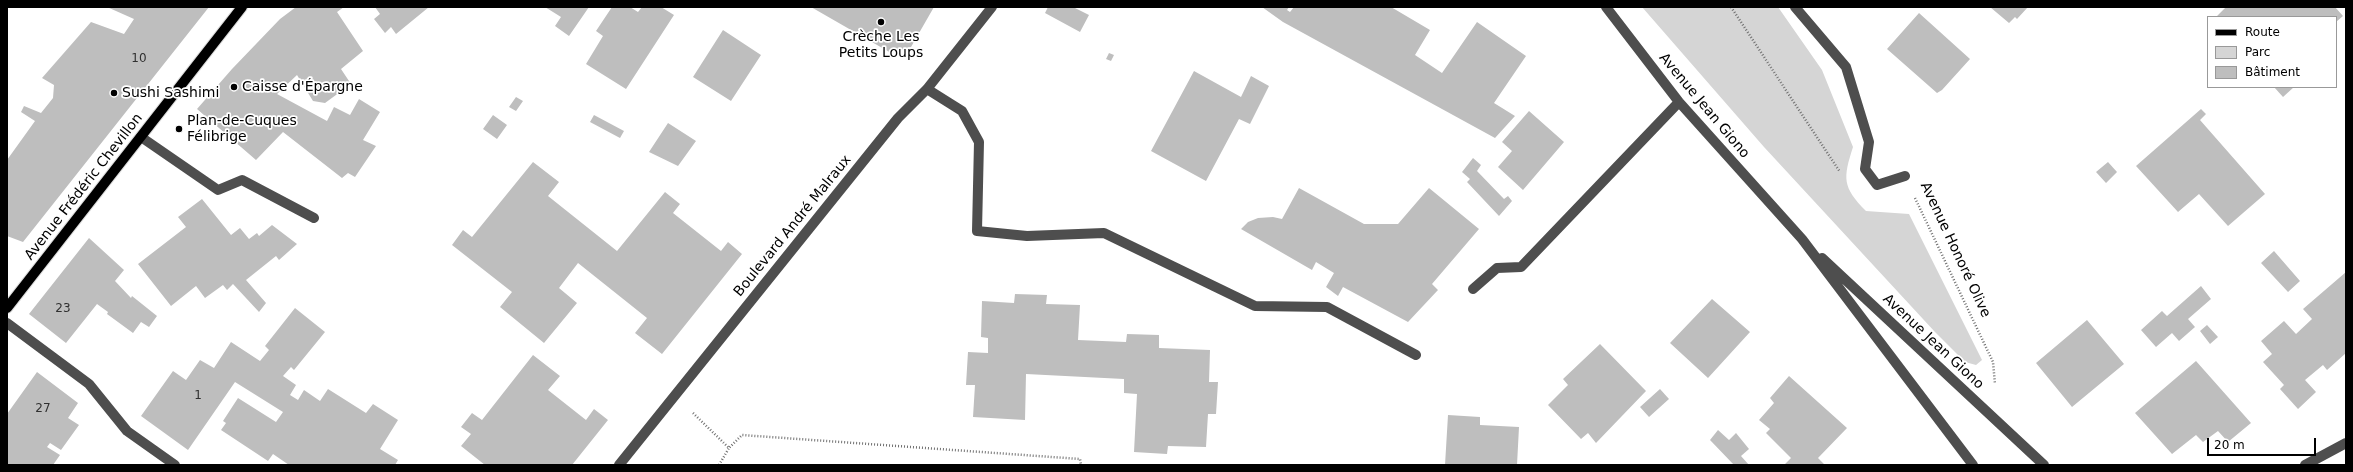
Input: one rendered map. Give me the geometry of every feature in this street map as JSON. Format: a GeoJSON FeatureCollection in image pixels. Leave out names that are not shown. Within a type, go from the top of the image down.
{"type":"FeatureCollection","features":[{"type":"Feature","properties":{"kind":"main road","name":"Avenue Frédéric Chevillon"},"geometry":{"type":"LineString","coordinates":[[7,308],[242,7]]}},
{"type":"Feature","properties":{"kind":"street","name":"Boulevard André Malraux"},"geometry":{"type":"LineString","coordinates":[[619,465],[898,118],[927,89],[992,7]]}},
{"type":"Feature","properties":{"kind":"street","name":"Avenue Jean Giono"},"geometry":{"type":"LineString","coordinates":[[1606,7],[1679,102],[1802,239],[1973,465]]}},
{"type":"Feature","properties":{"kind":"street"},"geometry":{"type":"LineString","coordinates":[[1795,7],[1846,68],[1869,142],[1865,169],[1877,185]]}},
{"type":"Feature","properties":{"kind":"street"},"geometry":{"type":"LineString","coordinates":[[927,89],[962,111],[978,142],[977,231],[1027,236],[1104,233],[1255,306],[1327,307],[1416,356]]}},
{"type":"Feature","properties":{"kind":"street"},"geometry":{"type":"LineString","coordinates":[[1473,289],[1497,268],[1521,267],[1679,102]]}},
{"type":"Feature","properties":{"kind":"street"},"geometry":{"type":"LineString","coordinates":[[141,137],[218,190],[242,180],[314,218]]}},
{"type":"Feature","properties":{"kind":"street","name":"Avenue Honoré Olive"},"geometry":{"type":"LineString","coordinates":[[1877,185],[1905,176]]}},
{"type":"Feature","properties":{"kind":"street","name":"Avenue Jean Giono"},"geometry":{"type":"LineString","coordinates":[[1802,239],[2044,465]]}},
{"type":"Feature","properties":{"kind":"street"},"geometry":{"type":"LineString","coordinates":[[7,323],[89,384],[127,431],[175,465]]}},
{"type":"Feature","properties":{"kind":"street"},"geometry":{"type":"LineString","coordinates":[[2305,465],[2346,443]]}},
{"type":"Feature","properties":{"kind":"path"},"geometry":{"type":"LineString","coordinates":[[1731,7],[1848,184],[1877,185]]}},
{"type":"Feature","properties":{"kind":"path","name":"Avenue Honoré Olive"},"geometry":{"type":"LineString","coordinates":[[1905,176],[1993,362],[1997,421]]}},
{"type":"Feature","properties":{"kind":"path"},"geometry":{"type":"LineString","coordinates":[[676,396],[729,448]]}},
{"type":"Feature","properties":{"kind":"path"},"geometry":{"type":"LineString","coordinates":[[719,465],[729,448],[742,435],[1080,459],[1081,465]]}},
{"type":"Feature","properties":{"kind":"green space"},"geometry":{"type":"Polygon","coordinates":[[[1642,7],[1778,7],[1822,70],[1853,147],[1846,175],[1852,195],[1866,211],[1909,214],[1982,360],[1976,365],[1965,362],[1935,332],[1764,147],[1642,7]]]}},
{"type":"Feature","properties":{"kind":"building"},"geometry":{"type":"Polygon","coordinates":[[[107,7],[209,7],[23,242],[7,236],[7,160],[35,121],[21,112],[24,106],[41,113],[53,98],[54,85],[42,78],[91,22],[124,34],[134,19],[107,7]]]}},
{"type":"Feature","properties":{"kind":"building"},"geometry":{"type":"Polygon","coordinates":[[[296,7],[344,7],[337,12],[363,51],[341,69],[351,84],[325,103],[313,101],[297,75],[277,94],[327,121],[334,107],[350,115],[359,99],[380,112],[363,140],[376,146],[355,177],[348,173],[342,178],[283,132],[256,160],[197,109],[232,69],[280,19],[296,7]]]}},
{"type":"Feature","properties":{"kind":"building"},"geometry":{"type":"Polygon","coordinates":[[[375,7],[429,7],[396,34],[391,27],[385,33],[374,19],[380,14],[375,7]]]}},
{"type":"Feature","properties":{"kind":"building"},"geometry":{"type":"Polygon","coordinates":[[[545,7],[589,7],[569,36],[555,26],[561,17],[545,7]]]}},
{"type":"Feature","properties":{"kind":"building"},"geometry":{"type":"Polygon","coordinates":[[[612,7],[630,7],[638,12],[642,7],[661,7],[674,15],[626,89],[586,64],[603,36],[596,31],[612,7]]]}},
{"type":"Feature","properties":{"kind":"building","name":"Crèche Les Petits Loups"},"geometry":{"type":"Polygon","coordinates":[[[811,7],[934,7],[911,47],[891,53],[811,7]]]}},
{"type":"Feature","properties":{"kind":"building"},"geometry":{"type":"Polygon","coordinates":[[[1048,7],[1073,7],[1089,15],[1080,32],[1045,13],[1048,7]]]}},
{"type":"Feature","properties":{"kind":"building"},"geometry":{"type":"Polygon","coordinates":[[[1262,7],[1289,7],[1287,10],[1290,12],[1294,7],[1391,7],[1430,30],[1415,55],[1442,73],[1477,22],[1526,56],[1494,103],[1515,116],[1495,138],[1283,22],[1262,7]]]}},
{"type":"Feature","properties":{"kind":"building"},"geometry":{"type":"Polygon","coordinates":[[[1990,7],[2028,7],[2017,19],[2015,17],[2009,23],[1990,7]]]}},
{"type":"Feature","properties":{"kind":"building"},"geometry":{"type":"Polygon","coordinates":[[[2226,7],[2335,7],[2343,16],[2337,21],[2337,16],[2217,16],[2226,7]]]}},
{"type":"Feature","properties":{"kind":"building"},"geometry":{"type":"Polygon","coordinates":[[[1919,13],[1970,59],[1942,90],[1937,93],[1887,49],[1919,13]]]}},
{"type":"Feature","properties":{"kind":"building"},"geometry":{"type":"Polygon","coordinates":[[[723,30],[761,55],[731,101],[693,77],[723,30]]]}},
{"type":"Feature","properties":{"kind":"building"},"geometry":{"type":"Polygon","coordinates":[[[1109,53],[1114,55],[1111,61],[1106,59],[1109,53]]]}},
{"type":"Feature","properties":{"kind":"building"},"geometry":{"type":"Polygon","coordinates":[[[1194,71],[1241,97],[1251,76],[1269,86],[1250,124],[1239,119],[1206,181],[1151,151],[1194,71]]]}},
{"type":"Feature","properties":{"kind":"building"},"geometry":{"type":"Polygon","coordinates":[[[2275,88],[2293,88],[2283,97],[2275,88]]]}},
{"type":"Feature","properties":{"kind":"building"},"geometry":{"type":"Polygon","coordinates":[[[516,97],[523,101],[516,111],[509,107],[516,97]]]}},
{"type":"Feature","properties":{"kind":"building"},"geometry":{"type":"Polygon","coordinates":[[[2201,109],[2206,114],[2200,120],[2265,194],[2228,226],[2199,194],[2178,212],[2136,166],[2201,109]]]}},
{"type":"Feature","properties":{"kind":"building"},"geometry":{"type":"Polygon","coordinates":[[[1529,111],[1564,142],[1523,190],[1498,167],[1512,151],[1502,142],[1529,111]]]}},
{"type":"Feature","properties":{"kind":"building"},"geometry":{"type":"Polygon","coordinates":[[[493,115],[507,125],[497,139],[483,129],[493,115]]]}},
{"type":"Feature","properties":{"kind":"building"},"geometry":{"type":"Polygon","coordinates":[[[594,115],[624,131],[620,138],[590,122],[594,115]]]}},
{"type":"Feature","properties":{"kind":"building"},"geometry":{"type":"Polygon","coordinates":[[[668,123],[696,141],[678,166],[649,152],[668,123]]]}},
{"type":"Feature","properties":{"kind":"building"},"geometry":{"type":"Polygon","coordinates":[[[1473,158],[1481,165],[1477,171],[1504,199],[1508,196],[1512,201],[1499,216],[1467,182],[1470,179],[1462,172],[1473,158]]]}},
{"type":"Feature","properties":{"kind":"building"},"geometry":{"type":"Polygon","coordinates":[[[533,162],[559,182],[548,196],[617,251],[665,192],[680,204],[673,213],[721,251],[728,242],[742,254],[662,354],[635,333],[647,318],[578,263],[559,288],[577,303],[544,343],[500,307],[512,292],[452,245],[463,230],[472,237],[533,162]]]}},
{"type":"Feature","properties":{"kind":"building"},"geometry":{"type":"Polygon","coordinates":[[[2108,162],[2117,172],[2106,183],[2096,172],[2108,162]]]}},
{"type":"Feature","properties":{"kind":"building"},"geometry":{"type":"Polygon","coordinates":[[[1299,188],[1364,224],[1398,224],[1429,188],[1479,229],[1432,284],[1438,290],[1408,322],[1343,287],[1338,296],[1326,287],[1334,273],[1316,262],[1312,270],[1241,229],[1248,222],[1258,218],[1273,217],[1282,219],[1299,188]]]}},
{"type":"Feature","properties":{"kind":"building"},"geometry":{"type":"Polygon","coordinates":[[[202,199],[231,235],[240,228],[249,239],[257,233],[259,236],[272,225],[297,244],[279,260],[276,256],[246,280],[266,303],[259,312],[233,284],[227,290],[223,285],[205,298],[196,286],[171,306],[138,264],[186,227],[178,217],[202,199]]]}},
{"type":"Feature","properties":{"kind":"building"},"geometry":{"type":"Polygon","coordinates":[[[89,238],[124,270],[115,281],[131,298],[132,296],[157,316],[149,327],[141,322],[133,333],[107,314],[108,312],[97,304],[66,343],[29,314],[89,238]]]}},
{"type":"Feature","properties":{"kind":"building"},"geometry":{"type":"Polygon","coordinates":[[[2274,251],[2300,281],[2288,292],[2261,263],[2274,251]]]}},
{"type":"Feature","properties":{"kind":"building"},"geometry":{"type":"Polygon","coordinates":[[[2346,272],[2346,353],[2327,370],[2323,365],[2305,380],[2316,392],[2298,409],[2280,389],[2284,385],[2263,362],[2272,354],[2261,341],[2284,321],[2296,334],[2312,319],[2303,309],[2346,272]]]}},
{"type":"Feature","properties":{"kind":"building"},"geometry":{"type":"Polygon","coordinates":[[[2201,286],[2211,299],[2188,319],[2195,327],[2179,341],[2172,333],[2156,347],[2141,330],[2162,311],[2167,316],[2201,286]]]}},
{"type":"Feature","properties":{"kind":"building"},"geometry":{"type":"Polygon","coordinates":[[[1015,294],[1047,295],[1046,304],[1080,305],[1078,340],[1126,342],[1127,334],[1159,335],[1159,348],[1210,350],[1209,382],[1218,382],[1216,414],[1208,414],[1206,447],[1168,446],[1167,454],[1134,452],[1137,394],[1124,393],[1124,379],[1026,374],[1025,420],[973,417],[975,385],[966,385],[968,352],[988,353],[988,338],[981,337],[982,301],[1014,303],[1015,294]]]}},
{"type":"Feature","properties":{"kind":"building"},"geometry":{"type":"Polygon","coordinates":[[[1712,299],[1750,332],[1708,378],[1670,343],[1712,299]]]}},
{"type":"Feature","properties":{"kind":"building"},"geometry":{"type":"Polygon","coordinates":[[[295,308],[325,332],[294,370],[291,367],[283,376],[296,385],[290,395],[298,400],[304,390],[320,401],[328,389],[366,413],[373,404],[398,420],[380,449],[398,460],[395,465],[289,465],[273,454],[268,461],[221,430],[226,423],[223,421],[238,398],[276,422],[283,412],[235,382],[188,450],[141,416],[173,371],[186,380],[200,360],[214,368],[231,342],[260,361],[269,350],[265,346],[295,308]]]}},
{"type":"Feature","properties":{"kind":"building"},"geometry":{"type":"Polygon","coordinates":[[[2087,320],[2124,364],[2072,407],[2036,363],[2087,320]]]}},
{"type":"Feature","properties":{"kind":"building"},"geometry":{"type":"Polygon","coordinates":[[[2207,325],[2218,337],[2210,344],[2200,331],[2207,325]]]}},
{"type":"Feature","properties":{"kind":"building"},"geometry":{"type":"Polygon","coordinates":[[[1600,344],[1646,391],[1596,443],[1588,433],[1581,439],[1548,405],[1568,385],[1563,379],[1600,344]]]}},
{"type":"Feature","properties":{"kind":"building"},"geometry":{"type":"Polygon","coordinates":[[[533,355],[560,376],[548,390],[586,420],[594,409],[608,420],[572,465],[485,465],[461,446],[471,434],[461,427],[472,413],[482,420],[533,355]]]}},
{"type":"Feature","properties":{"kind":"building"},"geometry":{"type":"Polygon","coordinates":[[[2196,361],[2251,423],[2228,442],[2218,431],[2203,442],[2196,435],[2172,454],[2135,413],[2196,361]]]}},
{"type":"Feature","properties":{"kind":"building"},"geometry":{"type":"Polygon","coordinates":[[[37,372],[78,403],[68,418],[79,425],[61,450],[50,443],[47,447],[60,455],[53,465],[7,465],[7,414],[37,372]]]}},
{"type":"Feature","properties":{"kind":"building"},"geometry":{"type":"Polygon","coordinates":[[[1789,376],[1847,428],[1818,458],[1825,465],[1784,465],[1791,458],[1766,433],[1770,429],[1759,420],[1774,403],[1770,398],[1789,376]]]}},
{"type":"Feature","properties":{"kind":"building"},"geometry":{"type":"Polygon","coordinates":[[[1660,389],[1669,399],[1649,417],[1640,407],[1660,389]]]}},
{"type":"Feature","properties":{"kind":"building"},"geometry":{"type":"Polygon","coordinates":[[[1448,415],[1480,417],[1480,425],[1519,427],[1517,465],[1445,465],[1448,415]]]}},
{"type":"Feature","properties":{"kind":"building"},"geometry":{"type":"Polygon","coordinates":[[[1718,430],[1729,440],[1736,433],[1749,449],[1741,456],[1749,465],[1734,465],[1710,440],[1718,430]]]}},
{"type":"Feature","properties":{"kind":"place","name":"Crèche Les Petits Loups"},"geometry":{"type":"Point","coordinates":[881,22]}},
{"type":"Feature","properties":{"kind":"place","name":"Caisse d'Épargne"},"geometry":{"type":"Point","coordinates":[234,87]}},
{"type":"Feature","properties":{"kind":"place","name":"Sushi Sashimi"},"geometry":{"type":"Point","coordinates":[114,93]}},
{"type":"Feature","properties":{"kind":"place","name":"Plan-de-Cuques Félibrige"},"geometry":{"type":"Point","coordinates":[179,129]}}]}
